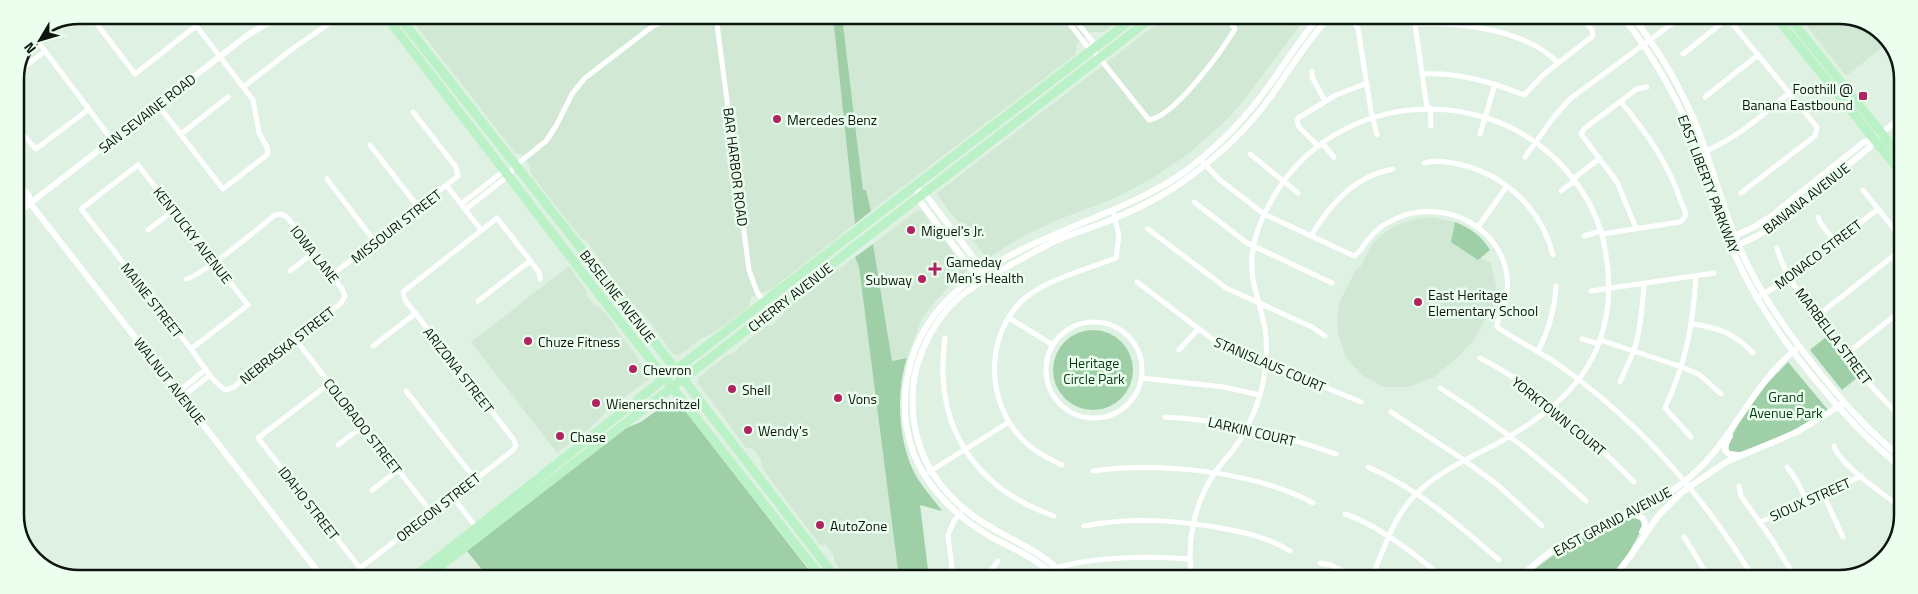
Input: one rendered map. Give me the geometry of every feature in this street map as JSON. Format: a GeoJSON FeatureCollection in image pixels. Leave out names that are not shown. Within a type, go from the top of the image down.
{"type":"FeatureCollection","features":[{"type":"Feature","properties":{"kind":"main road","name":"BASELINE AVENUE"},"geometry":{"type":"LineString","coordinates":[[392,24],[816,570]]}},
{"type":"Feature","properties":{"kind":"main road","name":"BASELINE AVENUE"},"geometry":{"type":"LineString","coordinates":[[405,24],[684,380],[830,570]]}},
{"type":"Feature","properties":{"kind":"main road","name":"CHERRY AVENUE"},"geometry":{"type":"LineString","coordinates":[[423,570],[665,378],[915,188],[1126,24]]}},
{"type":"Feature","properties":{"kind":"main road","name":"CHERRY AVENUE"},"geometry":{"type":"LineString","coordinates":[[435,570],[1144,24]]}},
{"type":"Feature","properties":{"kind":"main road"},"geometry":{"type":"LineString","coordinates":[[1782,24],[1894,164]]}},
{"type":"Feature","properties":{"kind":"main road"},"geometry":{"type":"LineString","coordinates":[[1795,24],[1894,149]]}},
{"type":"Feature","properties":{"kind":"street"},"geometry":{"type":"LineString","coordinates":[[97,24],[135,74],[196,26],[253,100],[259,133],[268,154],[223,189],[158,105]]}},
{"type":"Feature","properties":{"kind":"street","name":"SAN SEVAINE ROAD"},"geometry":{"type":"LineString","coordinates":[[24,208],[219,56],[266,24]]}},
{"type":"Feature","properties":{"kind":"street"},"geometry":{"type":"LineString","coordinates":[[243,87],[328,24]]}},
{"type":"Feature","properties":{"kind":"street"},"geometry":{"type":"LineString","coordinates":[[463,202],[537,149],[550,136],[572,94],[585,78],[658,24]]}},
{"type":"Feature","properties":{"kind":"street","name":"BAR HARBOR ROAD"},"geometry":{"type":"LineString","coordinates":[[717,24],[748,265],[754,286],[772,312]]}},
{"type":"Feature","properties":{"kind":"street"},"geometry":{"type":"LineString","coordinates":[[1070,24],[1086,45],[1100,58],[1149,120],[1156,119],[1171,107],[1196,82],[1235,29],[1232,24]]}},
{"type":"Feature","properties":{"kind":"street"},"geometry":{"type":"LineString","coordinates":[[1078,24],[1092,41],[1093,50]]}},
{"type":"Feature","properties":{"kind":"street"},"geometry":{"type":"LineString","coordinates":[[1189,559],[1120,557],[1091,560],[1048,570],[1028,555],[991,537],[959,515],[940,497],[925,475],[913,449],[907,426],[905,400],[909,366],[919,338],[935,313],[953,293],[984,271],[1050,235],[1113,211],[1164,185],[1216,146],[1246,114],[1313,24]]}},
{"type":"Feature","properties":{"kind":"street"},"geometry":{"type":"LineString","coordinates":[[1056,568],[1036,552],[994,530],[964,509],[943,487],[931,470],[921,448],[914,423],[912,404],[916,370],[928,338],[944,314],[959,298],[982,282],[1056,241],[1116,218],[1160,196],[1205,165],[1234,139],[1263,106],[1323,24]]}},
{"type":"Feature","properties":{"kind":"street"},"geometry":{"type":"LineString","coordinates":[[1355,24],[1358,29],[1372,118],[1378,135]]}},
{"type":"Feature","properties":{"kind":"street"},"geometry":{"type":"LineString","coordinates":[[1431,126],[1415,24],[1454,24],[1493,31],[1531,43],[1549,53],[1558,63]]}},
{"type":"Feature","properties":{"kind":"street"},"geometry":{"type":"LineString","coordinates":[[1423,74],[1453,75],[1495,84],[1524,95],[1558,63],[1592,38],[1594,34],[1588,24]]}},
{"type":"Feature","properties":{"kind":"street","name":"EAST LIBERTY PARKWAY"},"geometry":{"type":"LineString","coordinates":[[1628,24],[1643,44],[1674,97],[1703,152],[1731,248],[1756,298],[1793,352],[1838,407],[1860,432],[1894,461]]}},
{"type":"Feature","properties":{"kind":"street","name":"EAST LIBERTY PARKWAY"},"geometry":{"type":"LineString","coordinates":[[1638,24],[1650,40],[1682,94],[1735,236],[1763,294],[1799,347],[1844,403],[1872,433],[1894,451]]}},
{"type":"Feature","properties":{"kind":"street"},"geometry":{"type":"LineString","coordinates":[[1525,157],[1570,99],[1672,24]]}},
{"type":"Feature","properties":{"kind":"street"},"geometry":{"type":"LineString","coordinates":[[1683,54],[1720,24]]}},
{"type":"Feature","properties":{"kind":"street"},"geometry":{"type":"LineString","coordinates":[[1733,24],[1817,128],[1815,136],[1742,193]]}},
{"type":"Feature","properties":{"kind":"street"},"geometry":{"type":"LineString","coordinates":[[38,42],[112,140]]}},
{"type":"Feature","properties":{"kind":"street"},"geometry":{"type":"LineString","coordinates":[[26,66],[45,51]]}},
{"type":"Feature","properties":{"kind":"street"},"geometry":{"type":"LineString","coordinates":[[1705,97],[1758,55]]}},
{"type":"Feature","properties":{"kind":"street"},"geometry":{"type":"LineString","coordinates":[[1312,71],[1312,77],[1325,101]]}},
{"type":"Feature","properties":{"kind":"street"},"geometry":{"type":"LineString","coordinates":[[1334,156],[1299,127],[1297,120],[1325,101],[1367,83]]}},
{"type":"Feature","properties":{"kind":"street"},"geometry":{"type":"LineString","coordinates":[[1480,134],[1495,84]]}},
{"type":"Feature","properties":{"kind":"street"},"geometry":{"type":"LineString","coordinates":[[1636,228],[1617,182],[1581,134],[1585,128],[1638,89],[1647,87]]}},
{"type":"Feature","properties":{"kind":"street"},"geometry":{"type":"LineString","coordinates":[[1703,152],[1736,136],[1789,93]]}},
{"type":"Feature","properties":{"kind":"street"},"geometry":{"type":"LineString","coordinates":[[181,134],[228,97]]}},
{"type":"Feature","properties":{"kind":"street"},"geometry":{"type":"LineString","coordinates":[[1584,236],[1680,222],[1686,213],[1669,171],[1648,135],[1621,102]]}},
{"type":"Feature","properties":{"kind":"street"},"geometry":{"type":"LineString","coordinates":[[1191,570],[1189,559],[1194,523],[1202,495],[1214,474],[1235,448],[1247,428],[1260,395],[1266,364],[1265,330],[1253,275],[1253,246],[1264,214],[1283,182],[1298,165],[1320,145],[1343,130],[1372,118],[1399,110],[1428,108],[1457,110],[1485,117],[1508,126],[1536,142],[1574,180],[1589,203],[1602,232],[1608,261],[1608,306],[1600,342],[1587,370],[1579,380],[1552,406],[1511,435],[1464,460],[1416,494],[1400,514],[1374,570]]}},
{"type":"Feature","properties":{"kind":"street"},"geometry":{"type":"LineString","coordinates":[[24,136],[36,149],[89,109]]}},
{"type":"Feature","properties":{"kind":"street","name":"MISSOURI STREET"},"geometry":{"type":"LineString","coordinates":[[332,276],[447,186],[458,174],[456,168],[413,112]]}},
{"type":"Feature","properties":{"kind":"street","name":"BANANA AVENUE"},"geometry":{"type":"LineString","coordinates":[[1731,248],[1757,236],[1774,225],[1869,148],[1874,139],[1894,123]]}},
{"type":"Feature","properties":{"kind":"street","name":"BANANA AVENUE"},"geometry":{"type":"LineString","coordinates":[[1728,239],[1762,222],[1864,142],[1874,139]]}},
{"type":"Feature","properties":{"kind":"street"},"geometry":{"type":"LineString","coordinates":[[370,146],[419,208]]}},
{"type":"Feature","properties":{"kind":"street"},"geometry":{"type":"LineString","coordinates":[[1250,154],[1298,193]]}},
{"type":"Feature","properties":{"kind":"street"},"geometry":{"type":"LineString","coordinates":[[1561,191],[1600,158]]}},
{"type":"Feature","properties":{"kind":"street"},"geometry":{"type":"LineString","coordinates":[[1200,159],[1220,180],[1264,214],[1354,256],[1358,254],[1380,227],[1410,213],[1428,211],[1448,213],[1478,227],[1497,248],[1507,276],[1506,300],[1497,322],[1497,328],[1538,351],[1579,380],[1641,434],[1686,484],[1726,536],[1748,570]]}},
{"type":"Feature","properties":{"kind":"street"},"geometry":{"type":"LineString","coordinates":[[1424,163],[1440,161],[1467,166],[1507,186],[1525,202],[1537,217],[1546,233],[1553,256]]}},
{"type":"Feature","properties":{"kind":"street","name":"MAINE STREET"},"geometry":{"type":"LineString","coordinates":[[138,165],[81,209],[210,375],[220,387],[226,390]]}},
{"type":"Feature","properties":{"kind":"street","name":"KENTUCKY AVENUE"},"geometry":{"type":"LineString","coordinates":[[138,165],[248,305],[191,350]]}},
{"type":"Feature","properties":{"kind":"street"},"geometry":{"type":"LineString","coordinates":[[1311,236],[1331,206],[1350,188],[1374,174],[1393,169]]}},
{"type":"Feature","properties":{"kind":"street"},"geometry":{"type":"LineString","coordinates":[[466,210],[507,172]]}},
{"type":"Feature","properties":{"kind":"street"},"geometry":{"type":"LineString","coordinates":[[327,179],[375,242]]}},
{"type":"Feature","properties":{"kind":"street"},"geometry":{"type":"LineString","coordinates":[[447,186],[463,202],[466,210],[481,230],[497,218],[538,272],[540,279]]}},
{"type":"Feature","properties":{"kind":"street"},"geometry":{"type":"LineString","coordinates":[[1478,227],[1507,186]]}},
{"type":"Feature","properties":{"kind":"street"},"geometry":{"type":"LineString","coordinates":[[915,188],[982,282]]}},
{"type":"Feature","properties":{"kind":"street"},"geometry":{"type":"LineString","coordinates":[[24,190],[29,196],[30,203]]}},
{"type":"Feature","properties":{"kind":"street"},"geometry":{"type":"LineString","coordinates":[[1863,190],[1894,229]]}},
{"type":"Feature","properties":{"kind":"street"},"geometry":{"type":"LineString","coordinates":[[921,196],[989,278]]}},
{"type":"Feature","properties":{"kind":"street","name":"WALNUT AVENUE"},"geometry":{"type":"LineString","coordinates":[[24,197],[317,570]]}},
{"type":"Feature","properties":{"kind":"street"},"geometry":{"type":"LineString","coordinates":[[1194,202],[1253,246],[1332,283]]}},
{"type":"Feature","properties":{"kind":"street","name":"MONACO STREET"},"geometry":{"type":"LineString","coordinates":[[1756,298],[1791,278],[1878,209]]}},
{"type":"Feature","properties":{"kind":"street"},"geometry":{"type":"LineString","coordinates":[[148,230],[174,210]]}},
{"type":"Feature","properties":{"kind":"street"},"geometry":{"type":"LineString","coordinates":[[1062,465],[1033,449],[1019,436],[1009,422],[999,401],[994,373],[995,352],[1008,318],[1035,291],[1116,258],[1120,234],[1113,211]]}},
{"type":"Feature","properties":{"kind":"street","name":"IOWA LANE"},"geometry":{"type":"LineString","coordinates":[[215,262],[275,215],[282,214],[287,217],[344,291],[345,296]]}},
{"type":"Feature","properties":{"kind":"street"},"geometry":{"type":"LineString","coordinates":[[1818,217],[1821,224],[1836,243]]}},
{"type":"Feature","properties":{"kind":"street"},"geometry":{"type":"LineString","coordinates":[[1148,229],[1216,281],[1236,293],[1312,328],[1325,336]]}},
{"type":"Feature","properties":{"kind":"street","name":"ARIZONA STREET"},"geometry":{"type":"LineString","coordinates":[[481,230],[406,289],[403,294],[416,314],[514,440],[516,446]]}},
{"type":"Feature","properties":{"kind":"street","name":"MARBELLA STREET"},"geometry":{"type":"LineString","coordinates":[[1777,248],[1779,257],[1816,317],[1869,384],[1894,409]]}},
{"type":"Feature","properties":{"kind":"street"},"geometry":{"type":"LineString","coordinates":[[290,271],[314,252]]}},
{"type":"Feature","properties":{"kind":"street"},"geometry":{"type":"LineString","coordinates":[[1816,317],[1894,255]]}},
{"type":"Feature","properties":{"kind":"street"},"geometry":{"type":"LineString","coordinates":[[478,302],[530,261]]}},
{"type":"Feature","properties":{"kind":"street"},"geometry":{"type":"LineString","coordinates":[[186,279],[191,278],[215,262]]}},
{"type":"Feature","properties":{"kind":"street"},"geometry":{"type":"LineString","coordinates":[[1591,291],[1644,285],[1714,273]]}},
{"type":"Feature","properties":{"kind":"street"},"geometry":{"type":"LineString","coordinates":[[1691,437],[1665,408],[1682,367],[1693,324],[1696,276]]}},
{"type":"Feature","properties":{"kind":"street","name":"STANISLAUS COURT"},"geometry":{"type":"LineString","coordinates":[[1136,282],[1198,330],[1225,347],[1361,402]]}},
{"type":"Feature","properties":{"kind":"street"},"geometry":{"type":"LineString","coordinates":[[1620,382],[1634,351],[1644,285]]}},
{"type":"Feature","properties":{"kind":"street"},"geometry":{"type":"LineString","coordinates":[[1538,351],[1546,336],[1552,317],[1556,286]]}},
{"type":"Feature","properties":{"kind":"street","name":"NEBRASKA STREET"},"geometry":{"type":"LineString","coordinates":[[226,390],[234,387],[341,303],[345,296]]}},
{"type":"Feature","properties":{"kind":"street"},"geometry":{"type":"LineString","coordinates":[[373,346],[416,314]]}},
{"type":"Feature","properties":{"kind":"street"},"geometry":{"type":"LineString","coordinates":[[1846,354],[1894,316]]}},
{"type":"Feature","properties":{"kind":"street"},"geometry":{"type":"LineString","coordinates":[[1008,318],[1053,345]]}},
{"type":"Feature","properties":{"kind":"street"},"geometry":{"type":"LineString","coordinates":[[1094,322],[1111,325],[1126,335],[1136,347],[1141,362],[1141,378],[1132,398],[1120,410],[1100,417],[1078,415],[1068,410],[1059,403],[1049,386],[1046,367],[1053,345],[1064,332],[1079,324],[1094,322]]}},
{"type":"Feature","properties":{"kind":"street"},"geometry":{"type":"LineString","coordinates":[[1693,324],[1725,331],[1736,337],[1753,353]]}},
{"type":"Feature","properties":{"kind":"street"},"geometry":{"type":"LineString","coordinates":[[1179,350],[1198,330]]}},
{"type":"Feature","properties":{"kind":"street","name":"COLORADO STREET"},"geometry":{"type":"LineString","coordinates":[[296,338],[432,513]]}},
{"type":"Feature","properties":{"kind":"street"},"geometry":{"type":"LineString","coordinates":[[945,338],[942,373],[945,397],[955,431],[965,450],[978,467],[1001,489],[1025,504],[1054,516]]}},
{"type":"Feature","properties":{"kind":"street"},"geometry":{"type":"LineString","coordinates":[[1582,339],[1634,351],[1682,367],[1700,375],[1721,394]]}},
{"type":"Feature","properties":{"kind":"street","name":"EAST GRAND AVENUE"},"geometry":{"type":"LineString","coordinates":[[1529,570],[1539,561],[1586,531],[1629,515],[1686,484],[1691,476],[1714,452],[1756,392],[1773,372],[1799,347]]}},
{"type":"Feature","properties":{"kind":"street","name":"YORKTOWN COURT"},"geometry":{"type":"LineString","coordinates":[[1480,358],[1497,367],[1552,406],[1634,482]]}},
{"type":"Feature","properties":{"kind":"street"},"geometry":{"type":"LineString","coordinates":[[180,394],[206,369]]}},
{"type":"Feature","properties":{"kind":"street"},"geometry":{"type":"LineString","coordinates":[[180,394],[210,375]]}},
{"type":"Feature","properties":{"kind":"street"},"geometry":{"type":"LineString","coordinates":[[1141,378],[1224,388],[1260,395]]}},
{"type":"Feature","properties":{"kind":"street","name":"IDAHO STREET"},"geometry":{"type":"LineString","coordinates":[[330,383],[258,438],[360,568]]}},
{"type":"Feature","properties":{"kind":"street"},"geometry":{"type":"LineString","coordinates":[[1440,388],[1511,435],[1551,468],[1586,501]]}},
{"type":"Feature","properties":{"kind":"street"},"geometry":{"type":"LineString","coordinates":[[406,391],[475,480]]}},
{"type":"Feature","properties":{"kind":"street"},"geometry":{"type":"LineString","coordinates":[[1619,570],[1663,510],[1686,484],[1740,455],[1797,432],[1844,403]]}},
{"type":"Feature","properties":{"kind":"street"},"geometry":{"type":"LineString","coordinates":[[1391,412],[1464,460],[1499,486],[1542,526]]}},
{"type":"Feature","properties":{"kind":"street","name":"LARKIN COURT"},"geometry":{"type":"LineString","coordinates":[[1165,417],[1204,420],[1247,428],[1292,439],[1336,454]]}},
{"type":"Feature","properties":{"kind":"street"},"geometry":{"type":"LineString","coordinates":[[925,475],[1009,422]]}},
{"type":"Feature","properties":{"kind":"street"},"geometry":{"type":"LineString","coordinates":[[338,445],[363,426]]}},
{"type":"Feature","properties":{"kind":"street"},"geometry":{"type":"LineString","coordinates":[[1732,428],[1732,434],[1725,446],[1725,450],[1730,454],[1740,455]]}},
{"type":"Feature","properties":{"kind":"street","name":"OREGON STREET"},"geometry":{"type":"LineString","coordinates":[[360,568],[475,480],[516,446]]}},
{"type":"Feature","properties":{"kind":"street"},"geometry":{"type":"LineString","coordinates":[[1834,446],[1838,455],[1860,476],[1894,502]]}},
{"type":"Feature","properties":{"kind":"street"},"geometry":{"type":"LineString","coordinates":[[1093,471],[1150,467],[1214,474],[1262,483],[1313,503]]}},
{"type":"Feature","properties":{"kind":"street"},"geometry":{"type":"LineString","coordinates":[[1368,467],[1416,494],[1459,524],[1499,560]]}},
{"type":"Feature","properties":{"kind":"street"},"geometry":{"type":"LineString","coordinates":[[1787,467],[1797,481],[1808,503]]}},
{"type":"Feature","properties":{"kind":"street"},"geometry":{"type":"LineString","coordinates":[[372,490],[398,470]]}},
{"type":"Feature","properties":{"kind":"street","name":"SIOUX STREET"},"geometry":{"type":"LineString","coordinates":[[1760,522],[1824,496],[1860,476]]}},
{"type":"Feature","properties":{"kind":"street"},"geometry":{"type":"LineString","coordinates":[[1739,486],[1741,496],[1790,570]]}},
{"type":"Feature","properties":{"kind":"street"},"geometry":{"type":"LineString","coordinates":[[1824,496],[1843,537]]}},
{"type":"Feature","properties":{"kind":"street"},"geometry":{"type":"LineString","coordinates":[[452,497],[476,527]]}},
{"type":"Feature","properties":{"kind":"street"},"geometry":{"type":"LineString","coordinates":[[951,570],[948,535],[964,509]]}},
{"type":"Feature","properties":{"kind":"street"},"geometry":{"type":"LineString","coordinates":[[1345,514],[1354,517],[1388,537],[1434,570]]}},
{"type":"Feature","properties":{"kind":"street"},"geometry":{"type":"LineString","coordinates":[[1629,515],[1639,516],[1645,522],[1645,526],[1639,536],[1638,545]]}},
{"type":"Feature","properties":{"kind":"street"},"geometry":{"type":"LineString","coordinates":[[1084,526],[1131,519],[1194,523],[1240,532],[1278,544],[1290,551]]}},
{"type":"Feature","properties":{"kind":"street"},"geometry":{"type":"LineString","coordinates":[[1684,537],[1704,570]]}},
{"type":"Feature","properties":{"kind":"street"},"geometry":{"type":"LineString","coordinates":[[991,570],[998,561]]}},
{"type":"Feature","properties":{"kind":"street"},"geometry":{"type":"LineString","coordinates":[[1320,564],[1331,565],[1341,570]]}},
{"type":"Feature","properties":{"kind":"shaded area"},"geometry":{"type":"Polygon","coordinates":[[[415,24],[834,24],[855,224],[772,289],[751,297],[749,307],[712,334],[702,338],[679,355],[673,354],[650,322],[619,288],[587,241],[581,238],[531,174],[530,166],[522,155],[515,153],[415,24]]]}},
{"type":"Feature","properties":{"kind":"shaded area"},"geometry":{"type":"Polygon","coordinates":[[[843,24],[1114,24],[1104,32],[1091,32],[1077,43],[1075,55],[871,211],[866,190],[863,190],[843,24]]]}},
{"type":"Feature","properties":{"kind":"shaded area"},"geometry":{"type":"Polygon","coordinates":[[[1157,24],[1301,24],[1240,105],[1189,153],[1156,176],[1133,189],[1055,221],[1018,239],[987,259],[937,195],[938,192],[1157,24]]]}},
{"type":"Feature","properties":{"kind":"shaded area"},"geometry":{"type":"Polygon","coordinates":[[[1805,24],[1847,24],[1870,33],[1883,45],[1884,46],[1846,76],[1805,24]]]}},
{"type":"Feature","properties":{"kind":"shaded area"},"geometry":{"type":"Polygon","coordinates":[[[921,210],[967,271],[947,288],[923,316],[907,358],[892,361],[873,244],[916,211],[921,210]]]}},
{"type":"Feature","properties":{"kind":"shaded area","name":"East Heritage Elementary School"},"geometry":{"type":"Polygon","coordinates":[[[1431,217],[1455,222],[1451,242],[1479,259],[1480,257],[1491,263],[1497,291],[1495,303],[1471,343],[1456,359],[1434,377],[1408,387],[1383,387],[1362,375],[1346,358],[1338,333],[1337,316],[1340,301],[1356,269],[1361,266],[1374,242],[1385,232],[1399,224],[1431,217]]]}},
{"type":"Feature","properties":{"kind":"shaded area"},"geometry":{"type":"Polygon","coordinates":[[[855,257],[859,267],[898,570],[840,570],[826,545],[820,545],[762,468],[761,459],[752,448],[746,448],[697,382],[699,377],[726,356],[737,351],[738,348],[768,325],[772,325],[791,305],[855,257]]]}},
{"type":"Feature","properties":{"kind":"shaded area"},"geometry":{"type":"Polygon","coordinates":[[[569,266],[586,290],[586,295],[595,306],[600,308],[609,317],[639,361],[648,370],[649,379],[610,408],[588,430],[579,432],[572,438],[571,442],[557,453],[471,342],[569,266]]]}},
{"type":"Feature","properties":{"kind":"green space"},"geometry":{"type":"Polygon","coordinates":[[[834,24],[843,24],[863,190],[866,190],[871,211],[855,224],[834,24]]]}},
{"type":"Feature","properties":{"kind":"green space"},"geometry":{"type":"Polygon","coordinates":[[[1455,222],[1475,233],[1490,250],[1478,260],[1451,242],[1455,222]]]}},
{"type":"Feature","properties":{"kind":"green space"},"geometry":{"type":"Polygon","coordinates":[[[873,244],[892,361],[907,358],[903,371],[900,400],[904,444],[916,476],[942,511],[920,505],[928,570],[898,570],[859,267],[855,257],[873,244]]]}},
{"type":"Feature","properties":{"kind":"green space","name":"Heritage Circle Park"},"geometry":{"type":"Polygon","coordinates":[[[1085,330],[1101,330],[1115,336],[1127,348],[1133,362],[1133,378],[1127,392],[1115,404],[1101,410],[1085,410],[1071,404],[1059,392],[1053,378],[1053,362],[1059,348],[1071,336],[1085,330]]]}},
{"type":"Feature","properties":{"kind":"green space","name":"Grand Avenue Park"},"geometry":{"type":"Polygon","coordinates":[[[1826,337],[1858,377],[1842,390],[1810,350],[1826,337]]]}},
{"type":"Feature","properties":{"kind":"green space","name":"Grand Avenue Park"},"geometry":{"type":"Polygon","coordinates":[[[1788,362],[1828,410],[1785,435],[1737,453],[1729,451],[1729,442],[1742,417],[1765,386],[1788,362]]]}},
{"type":"Feature","properties":{"kind":"green space"},"geometry":{"type":"Polygon","coordinates":[[[670,401],[679,403],[809,570],[482,570],[467,551],[624,429],[641,422],[670,401]]]}},
{"type":"Feature","properties":{"kind":"green space"},"geometry":{"type":"Polygon","coordinates":[[[1633,517],[1641,520],[1642,529],[1616,570],[1534,570],[1575,542],[1633,517]]]}},
{"type":"Feature","properties":{"kind":"place","name":"Foothill @ Banana Eastbound"},"geometry":{"type":"Point","coordinates":[1863,96]}},
{"type":"Feature","properties":{"kind":"place","name":"Mercedes Benz"},"geometry":{"type":"Point","coordinates":[777,119]}},
{"type":"Feature","properties":{"kind":"place","name":"Miguel's Jr."},"geometry":{"type":"Point","coordinates":[911,230]}},
{"type":"Feature","properties":{"kind":"place","name":"Gameday Men's Health"},"geometry":{"type":"Point","coordinates":[935,269]}},
{"type":"Feature","properties":{"kind":"place","name":"Subway"},"geometry":{"type":"Point","coordinates":[922,279]}},
{"type":"Feature","properties":{"kind":"place","name":"East Heritage Elementary School"},"geometry":{"type":"Point","coordinates":[1418,302]}},
{"type":"Feature","properties":{"kind":"place","name":"Chuze Fitness"},"geometry":{"type":"Point","coordinates":[528,341]}},
{"type":"Feature","properties":{"kind":"place","name":"Chevron"},"geometry":{"type":"Point","coordinates":[633,369]}},
{"type":"Feature","properties":{"kind":"place","name":"Shell"},"geometry":{"type":"Point","coordinates":[732,389]}},
{"type":"Feature","properties":{"kind":"place","name":"Vons"},"geometry":{"type":"Point","coordinates":[838,398]}},
{"type":"Feature","properties":{"kind":"place","name":"Wienerschnitzel"},"geometry":{"type":"Point","coordinates":[596,403]}},
{"type":"Feature","properties":{"kind":"place","name":"Wendy's"},"geometry":{"type":"Point","coordinates":[748,430]}},
{"type":"Feature","properties":{"kind":"place","name":"Chase"},"geometry":{"type":"Point","coordinates":[560,436]}},
{"type":"Feature","properties":{"kind":"place","name":"AutoZone"},"geometry":{"type":"Point","coordinates":[820,525]}}]}
